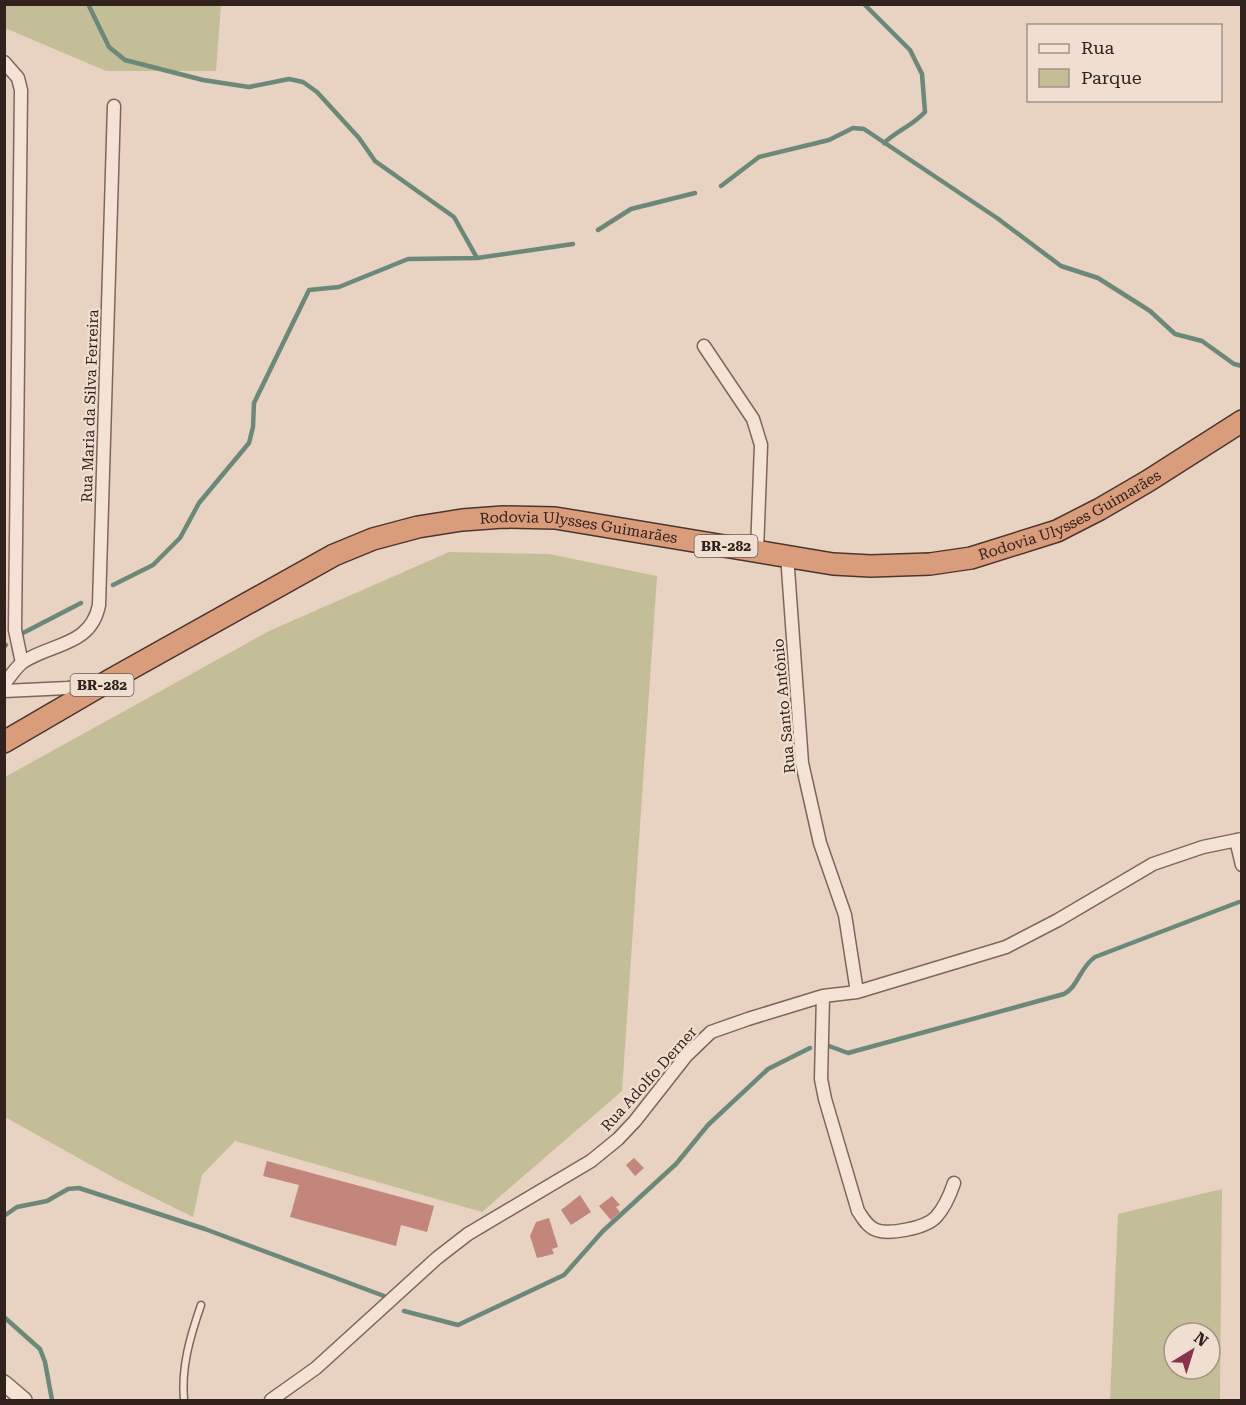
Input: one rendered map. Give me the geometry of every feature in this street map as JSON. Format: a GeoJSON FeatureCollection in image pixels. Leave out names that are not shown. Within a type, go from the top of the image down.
{"type":"FeatureCollection","features":[{"type":"Feature","properties":{"kind":"highway","name":"Rodovia Ulysses Guimarães"},"geometry":{"type":"LineString","coordinates":[[4,742],[334,555],[374,539],[418,527],[462,520],[503,517],[555,518],[833,564],[871,566],[930,564],[971,558],[1057,531],[1100,509],[1242,421]]}},
{"type":"Feature","properties":{"kind":"street"},"geometry":{"type":"LineString","coordinates":[[4,62],[18,78],[21,90],[15,630],[22,663],[4,684]]}},
{"type":"Feature","properties":{"kind":"street","name":"Rua Maria da Silva Ferreira"},"geometry":{"type":"LineString","coordinates":[[22,663],[77,638],[97,618],[114,106]]}},
{"type":"Feature","properties":{"kind":"street"},"geometry":{"type":"LineString","coordinates":[[704,346],[753,419],[758,431],[760,445],[757,551]]}},
{"type":"Feature","properties":{"kind":"street","name":"Rua Santo Antônio"},"geometry":{"type":"LineString","coordinates":[[787,555],[802,763],[820,843],[845,915],[857,992]]}},
{"type":"Feature","properties":{"kind":"street"},"geometry":{"type":"LineString","coordinates":[[4,691],[68,688],[112,679]]}},
{"type":"Feature","properties":{"kind":"street"},"geometry":{"type":"LineString","coordinates":[[1239,840],[1242,865]]}},
{"type":"Feature","properties":{"kind":"street","name":"Rua Adolfo Derner"},"geometry":{"type":"LineString","coordinates":[[271,1401],[285,1397],[437,1258],[468,1234],[591,1161],[607,1148],[635,1121],[686,1056],[711,1032],[748,1018],[824,996],[857,992],[1006,947],[1058,920],[1153,864],[1203,847],[1239,840]]}},
{"type":"Feature","properties":{"kind":"street"},"geometry":{"type":"LineString","coordinates":[[824,996],[822,1080],[825,1099],[858,1211],[865,1223],[882,1232],[924,1226],[942,1209],[954,1183]]}},
{"type":"Feature","properties":{"kind":"street"},"geometry":{"type":"LineString","coordinates":[[4,1383],[24,1401]]}},
{"type":"Feature","properties":{"kind":"lane"},"geometry":{"type":"LineString","coordinates":[[184,1401],[182,1379],[201,1305]]}},
{"type":"Feature","properties":{"kind":"green space"},"geometry":{"type":"Polygon","coordinates":[[[4,5],[221,5],[216,71],[106,71],[5,28],[4,5]]]}},
{"type":"Feature","properties":{"kind":"green space"},"geometry":{"type":"Polygon","coordinates":[[[449,552],[549,554],[657,576],[622,1091],[482,1212],[235,1141],[202,1175],[193,1217],[116,1179],[5,1117],[5,777],[269,631],[449,552]]]}},
{"type":"Feature","properties":{"kind":"green space"},"geometry":{"type":"Polygon","coordinates":[[[1222,1189],[1221,1321],[1162,1321],[1162,1381],[1220,1381],[1220,1400],[1110,1400],[1118,1214],[1222,1189]]]}},
{"type":"Feature","properties":{"kind":"building"},"geometry":{"type":"Polygon","coordinates":[[[634,1158],[644,1168],[635,1176],[626,1165],[634,1158]]]}},
{"type":"Feature","properties":{"kind":"building"},"geometry":{"type":"Polygon","coordinates":[[[267,1161],[434,1206],[427,1232],[401,1225],[396,1246],[290,1217],[299,1185],[263,1176],[267,1161]]]}},
{"type":"Feature","properties":{"kind":"building"},"geometry":{"type":"Polygon","coordinates":[[[580,1195],[591,1212],[571,1225],[561,1210],[580,1195]]]}},
{"type":"Feature","properties":{"kind":"building"},"geometry":{"type":"Polygon","coordinates":[[[612,1196],[620,1205],[616,1207],[620,1212],[611,1220],[599,1206],[612,1196]]]}},
{"type":"Feature","properties":{"kind":"building"},"geometry":{"type":"Polygon","coordinates":[[[549,1218],[558,1247],[552,1249],[554,1254],[537,1258],[530,1236],[536,1222],[549,1218]]]}},
{"type":"Feature","properties":{"kind":"waterway"},"geometry":{"type":"LineString","coordinates":[[88,4],[109,47],[125,60],[203,80],[249,87],[289,79],[303,82],[317,92],[359,138],[375,161],[454,217],[477,258]]}},
{"type":"Feature","properties":{"kind":"waterway"},"geometry":{"type":"LineString","coordinates":[[864,4],[910,50],[922,74],[925,112],[884,143]]}},
{"type":"Feature","properties":{"kind":"waterway"},"geometry":{"type":"LineString","coordinates":[[721,186],[759,157],[829,140],[853,128],[864,129],[997,218],[1061,266],[1098,278],[1150,311],[1175,334],[1202,341],[1234,364],[1242,366]]}},
{"type":"Feature","properties":{"kind":"waterway"},"geometry":{"type":"LineString","coordinates":[[598,230],[631,209],[695,193]]}},
{"type":"Feature","properties":{"kind":"waterway"},"geometry":{"type":"LineString","coordinates":[[113,585],[153,565],[180,538],[199,503],[249,443],[253,427],[254,403],[309,290],[339,287],[408,259],[477,258],[573,244]]}},
{"type":"Feature","properties":{"kind":"waterway"},"geometry":{"type":"LineString","coordinates":[[23,633],[81,603]]}},
{"type":"Feature","properties":{"kind":"waterway"},"geometry":{"type":"LineString","coordinates":[[829,1046],[848,1053],[1064,994],[1073,987],[1086,966],[1095,957],[1239,902]]}},
{"type":"Feature","properties":{"kind":"waterway"},"geometry":{"type":"LineString","coordinates":[[404,1311],[458,1325],[564,1275],[603,1231],[676,1164],[708,1125],[768,1069],[810,1048]]}},
{"type":"Feature","properties":{"kind":"waterway"},"geometry":{"type":"LineString","coordinates":[[4,1216],[17,1207],[47,1201],[68,1189],[79,1188],[205,1229],[384,1296]]}},
{"type":"Feature","properties":{"kind":"waterway"},"geometry":{"type":"LineString","coordinates":[[4,1317],[40,1349],[45,1362],[52,1400]]}}]}
